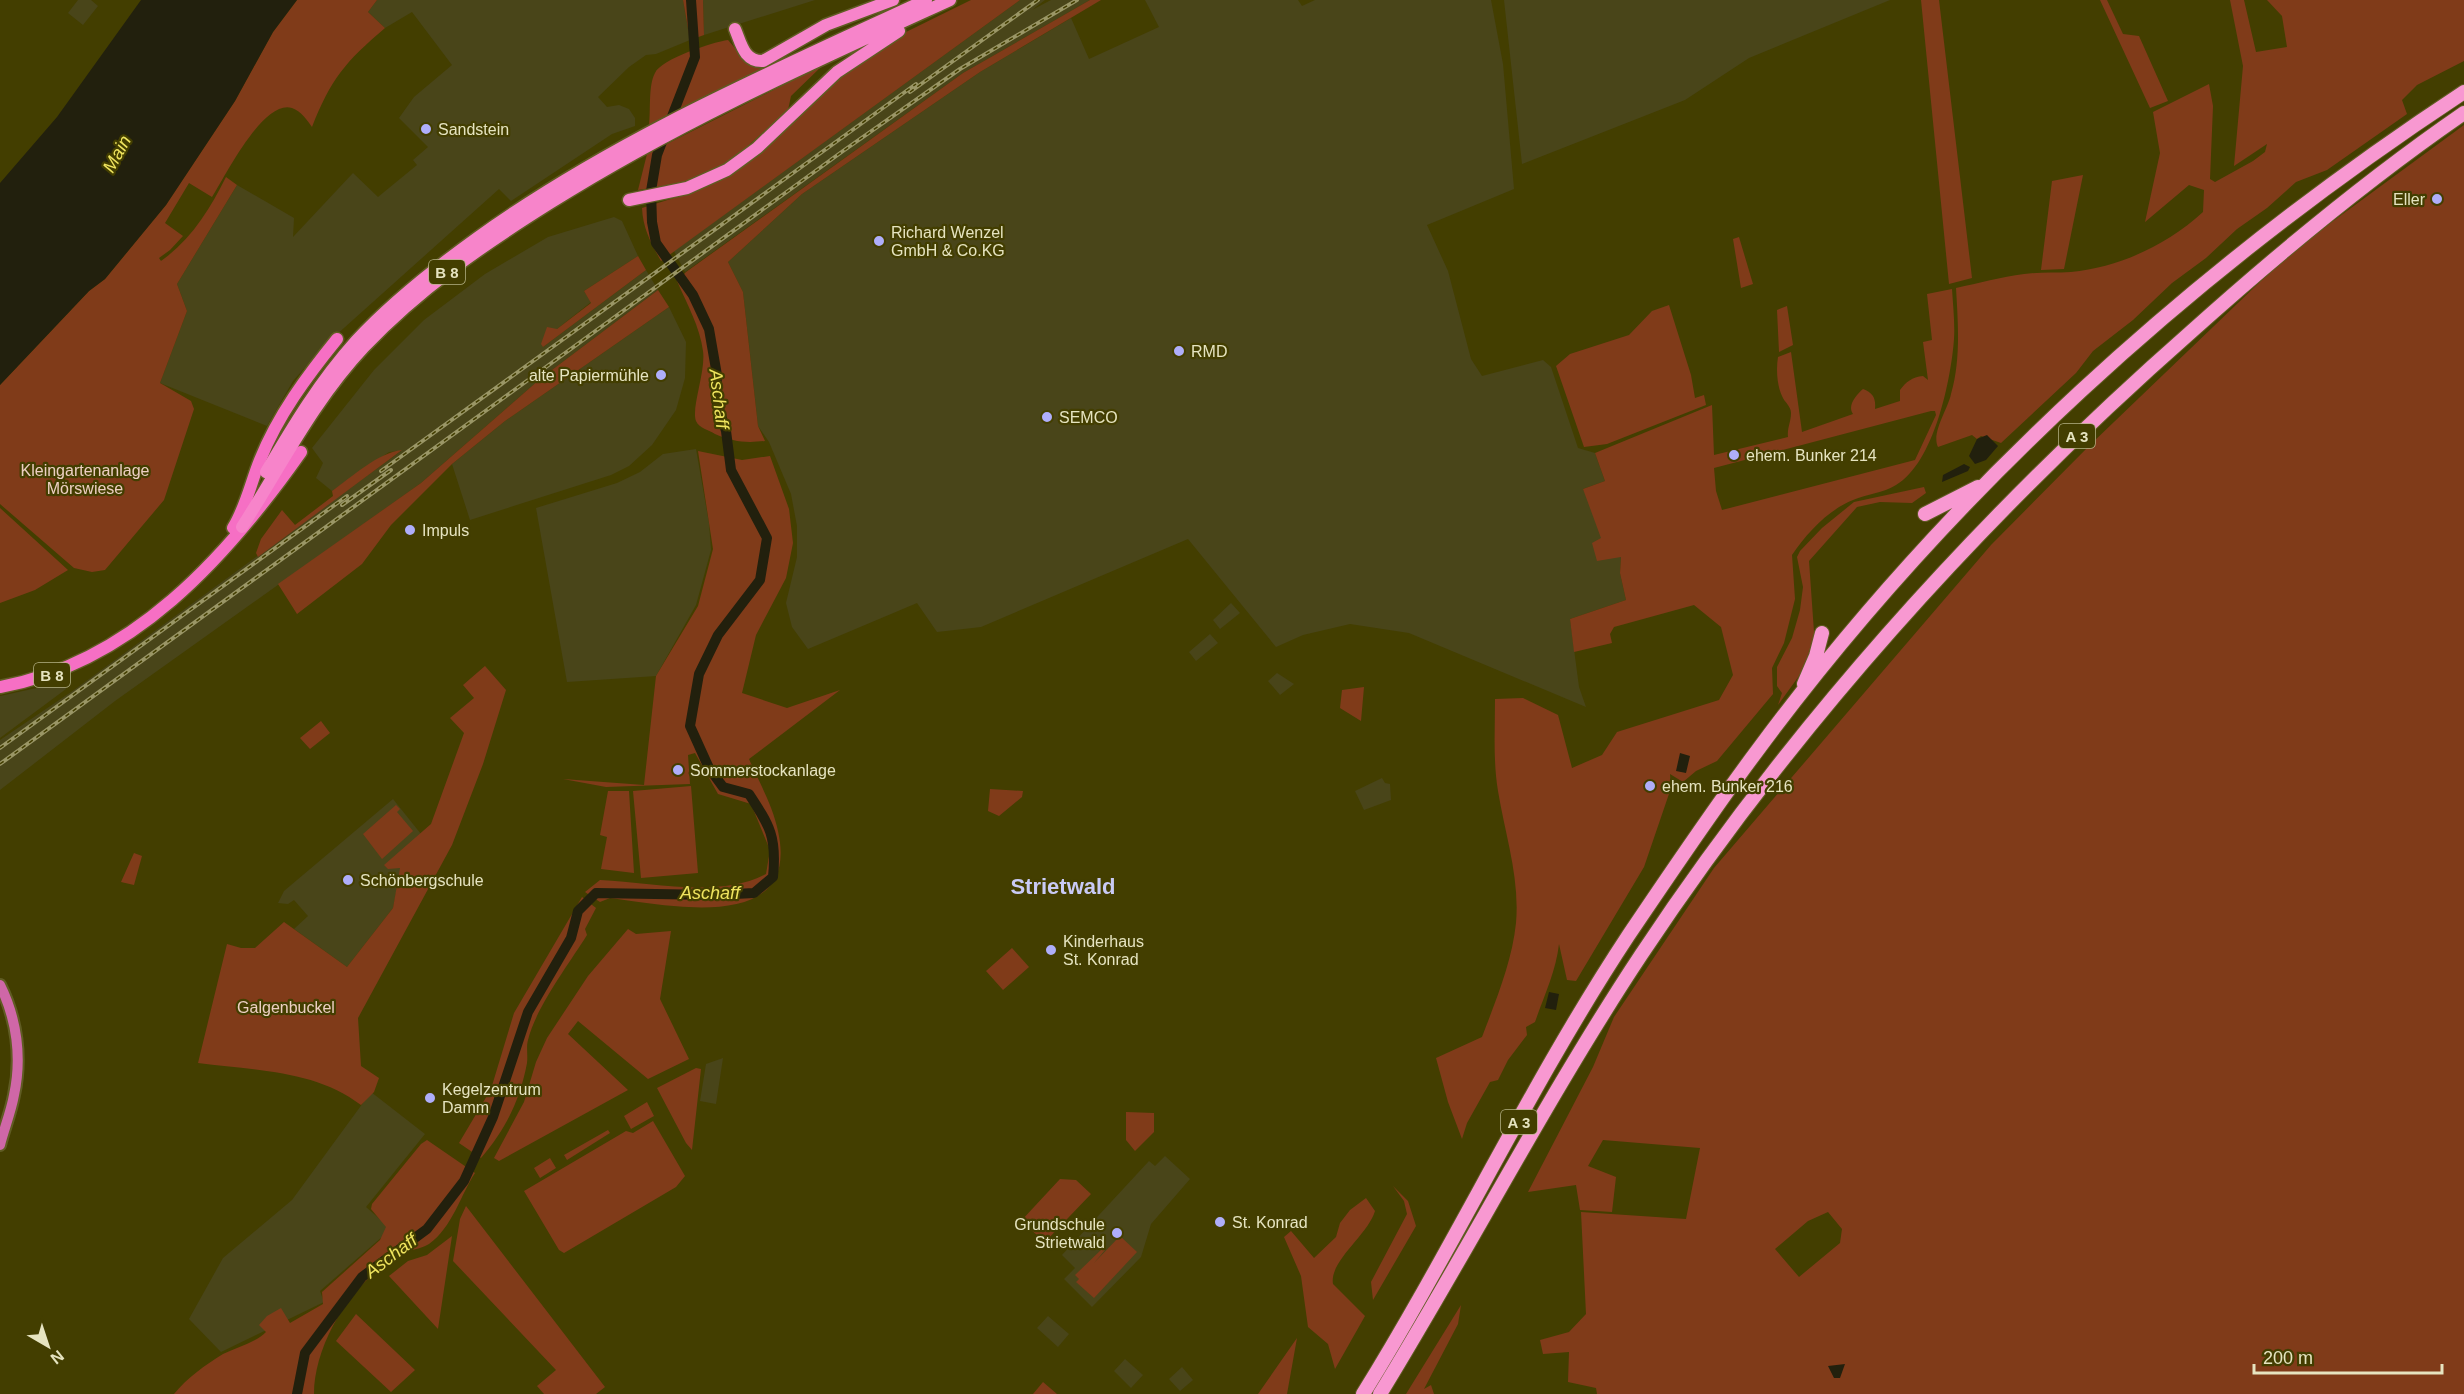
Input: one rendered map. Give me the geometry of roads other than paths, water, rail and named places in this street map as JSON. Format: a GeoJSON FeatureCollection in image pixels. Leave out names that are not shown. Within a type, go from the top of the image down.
{"type":"FeatureCollection","features":[{"type":"Feature","properties":{"kind":"highway"},"geometry":{"type":"LineString","coordinates":[[735,28],[746,53],[753,60],[763,61],[826,25],[892,0]]}},
{"type":"Feature","properties":{"kind":"highway","name":"B 8"},"geometry":{"type":"LineString","coordinates":[[241,522],[291,428],[342,358],[380,317],[415,285],[471,242],[559,182],[602,159],[926,0]]}},
{"type":"Feature","properties":{"kind":"highway"},"geometry":{"type":"LineString","coordinates":[[634,199],[702,183],[727,170],[757,148],[837,72],[863,53],[951,0]]}},
{"type":"Feature","properties":{"kind":"highway","name":"B 8"},"geometry":{"type":"LineString","coordinates":[[241,522],[344,370],[393,318],[460,262],[515,225],[693,116],[951,0]]}},
{"type":"Feature","properties":{"kind":"highway","name":"A 3"},"geometry":{"type":"LineString","coordinates":[[1363,1394],[1403,1329],[1548,1071],[1625,941],[1708,820],[1798,699],[1898,580],[1990,480],[2132,345],[2258,240],[2333,182],[2464,92]]}},
{"type":"Feature","properties":{"kind":"highway","name":"A 3"},"geometry":{"type":"LineString","coordinates":[[1380,1394],[1439,1298],[1561,1083],[1641,956],[1725,835],[1832,698],[1913,605],[2086,428],[2272,259],[2348,198],[2464,113]]}},
{"type":"Feature","properties":{"kind":"highway"},"geometry":{"type":"LineString","coordinates":[[1925,514],[1990,480]]}},
{"type":"Feature","properties":{"kind":"highway"},"geometry":{"type":"LineString","coordinates":[[1798,699],[1816,656],[1822,633]]}},
{"type":"Feature","properties":{"kind":"main road"},"geometry":{"type":"LineString","coordinates":[[241,522],[260,459],[275,428],[311,370],[337,339]]}},
{"type":"Feature","properties":{"kind":"main road"},"geometry":{"type":"LineString","coordinates":[[241,522],[272,495],[302,452]]}},
{"type":"Feature","properties":{"kind":"main road","name":"B 8"},"geometry":{"type":"LineString","coordinates":[[0,687],[28,682],[60,672],[100,651],[156,615],[212,561],[241,522]]}},
{"type":"Feature","properties":{"kind":"main road","name":"B 8"},"geometry":{"type":"LineString","coordinates":[[0,681],[100,651]]}},
{"type":"Feature","properties":{"kind":"main road"},"geometry":{"type":"LineString","coordinates":[[0,985],[9,1002],[16,1028],[18,1058],[14,1096],[0,1145]]}},
{"type":"Feature","properties":{"kind":"water","name":"Main"},"geometry":{"type":"Polygon","coordinates":[[[141,0],[297,0],[273,32],[235,101],[166,205],[105,279],[89,291],[0,385],[0,183],[57,117],[141,0]]]}},
{"type":"Feature","properties":{"kind":"water"},"geometry":{"type":"Polygon","coordinates":[[[1987,435],[1998,446],[1986,460],[1975,464],[1969,456],[1977,439],[1987,435]]]}},
{"type":"Feature","properties":{"kind":"water"},"geometry":{"type":"Polygon","coordinates":[[[1964,464],[1970,467],[1968,471],[1942,482],[1943,475],[1964,464]]]}},
{"type":"Feature","properties":{"kind":"water"},"geometry":{"type":"Polygon","coordinates":[[[1680,753],[1690,756],[1686,773],[1676,771],[1680,753]]]}},
{"type":"Feature","properties":{"kind":"water"},"geometry":{"type":"Polygon","coordinates":[[[1549,992],[1559,994],[1556,1010],[1545,1008],[1549,992]]]}},
{"type":"Feature","properties":{"kind":"water"},"geometry":{"type":"Polygon","coordinates":[[[1845,1364],[1840,1378],[1834,1378],[1828,1366],[1845,1364]]]}},
{"type":"Feature","properties":{"kind":"waterway","name":"Aschaff"},"geometry":{"type":"LineString","coordinates":[[297,1394],[305,1353],[362,1277],[427,1229],[464,1181],[493,1117],[528,1012],[571,938],[578,911],[596,893],[715,895],[754,893],[773,877],[773,842],[767,824],[749,794],[723,787],[709,768],[690,726],[699,674],[718,635],[760,580],[767,538],[731,470],[726,431],[716,400],[717,375],[709,329],[693,295],[656,243],[652,222],[651,191],[657,155],[695,57],[691,0]]}},
{"type":"Feature","properties":{"kind":"railway"},"geometry":{"type":"LineString","coordinates":[[910,92],[1038,0]]}},
{"type":"Feature","properties":{"kind":"railway"},"geometry":{"type":"LineString","coordinates":[[0,764],[843,151],[960,69],[1077,0]]}},
{"type":"Feature","properties":{"kind":"railway"},"geometry":{"type":"LineString","coordinates":[[381,471],[916,84]]}},
{"type":"Feature","properties":{"kind":"railway"},"geometry":{"type":"LineString","coordinates":[[342,505],[391,470]]}},
{"type":"Feature","properties":{"kind":"railway"},"geometry":{"type":"LineString","coordinates":[[0,748],[347,496]]}},
{"type":"Feature","properties":{"kind":"place","name":"Sandstein"},"geometry":{"type":"Point","coordinates":[426,129]}},
{"type":"Feature","properties":{"kind":"place","name":"Eller"},"geometry":{"type":"Point","coordinates":[2437,199]}},
{"type":"Feature","properties":{"kind":"place","name":"Richard Wenzel GmbH & Co.KG"},"geometry":{"type":"Point","coordinates":[879,241]}},
{"type":"Feature","properties":{"kind":"place","name":"RMD"},"geometry":{"type":"Point","coordinates":[1179,351]}},
{"type":"Feature","properties":{"kind":"place","name":"alte Papiermühle"},"geometry":{"type":"Point","coordinates":[661,375]}},
{"type":"Feature","properties":{"kind":"place","name":"SEMCO"},"geometry":{"type":"Point","coordinates":[1047,417]}},
{"type":"Feature","properties":{"kind":"place","name":"ehem. Bunker 214"},"geometry":{"type":"Point","coordinates":[1734,455]}},
{"type":"Feature","properties":{"kind":"place","name":"Impuls"},"geometry":{"type":"Point","coordinates":[410,530]}},
{"type":"Feature","properties":{"kind":"place","name":"Sommerstockanlage"},"geometry":{"type":"Point","coordinates":[678,770]}},
{"type":"Feature","properties":{"kind":"place","name":"ehem. Bunker 216"},"geometry":{"type":"Point","coordinates":[1650,786]}},
{"type":"Feature","properties":{"kind":"place","name":"Schönbergschule"},"geometry":{"type":"Point","coordinates":[348,880]}},
{"type":"Feature","properties":{"kind":"place","name":"Kinderhaus St. Konrad"},"geometry":{"type":"Point","coordinates":[1051,950]}},
{"type":"Feature","properties":{"kind":"place","name":"Kegelzentrum Damm"},"geometry":{"type":"Point","coordinates":[430,1098]}},
{"type":"Feature","properties":{"kind":"place","name":"St. Konrad"},"geometry":{"type":"Point","coordinates":[1220,1222]}},
{"type":"Feature","properties":{"kind":"place","name":"Grundschule Strietwald"},"geometry":{"type":"Point","coordinates":[1117,1233]}},
{"type":"Feature","properties":{"kind":"district","name":"Strietwald"},"geometry":{"type":"Point","coordinates":[1063,886]}},
{"type":"Feature","properties":{"kind":"park label","name":"Kleingartenanlage Mörswiese"},"geometry":{"type":"Point","coordinates":[85,479]}},
{"type":"Feature","properties":{"kind":"park label","name":"Galgenbuckel"},"geometry":{"type":"Point","coordinates":[286,1007]}}]}
